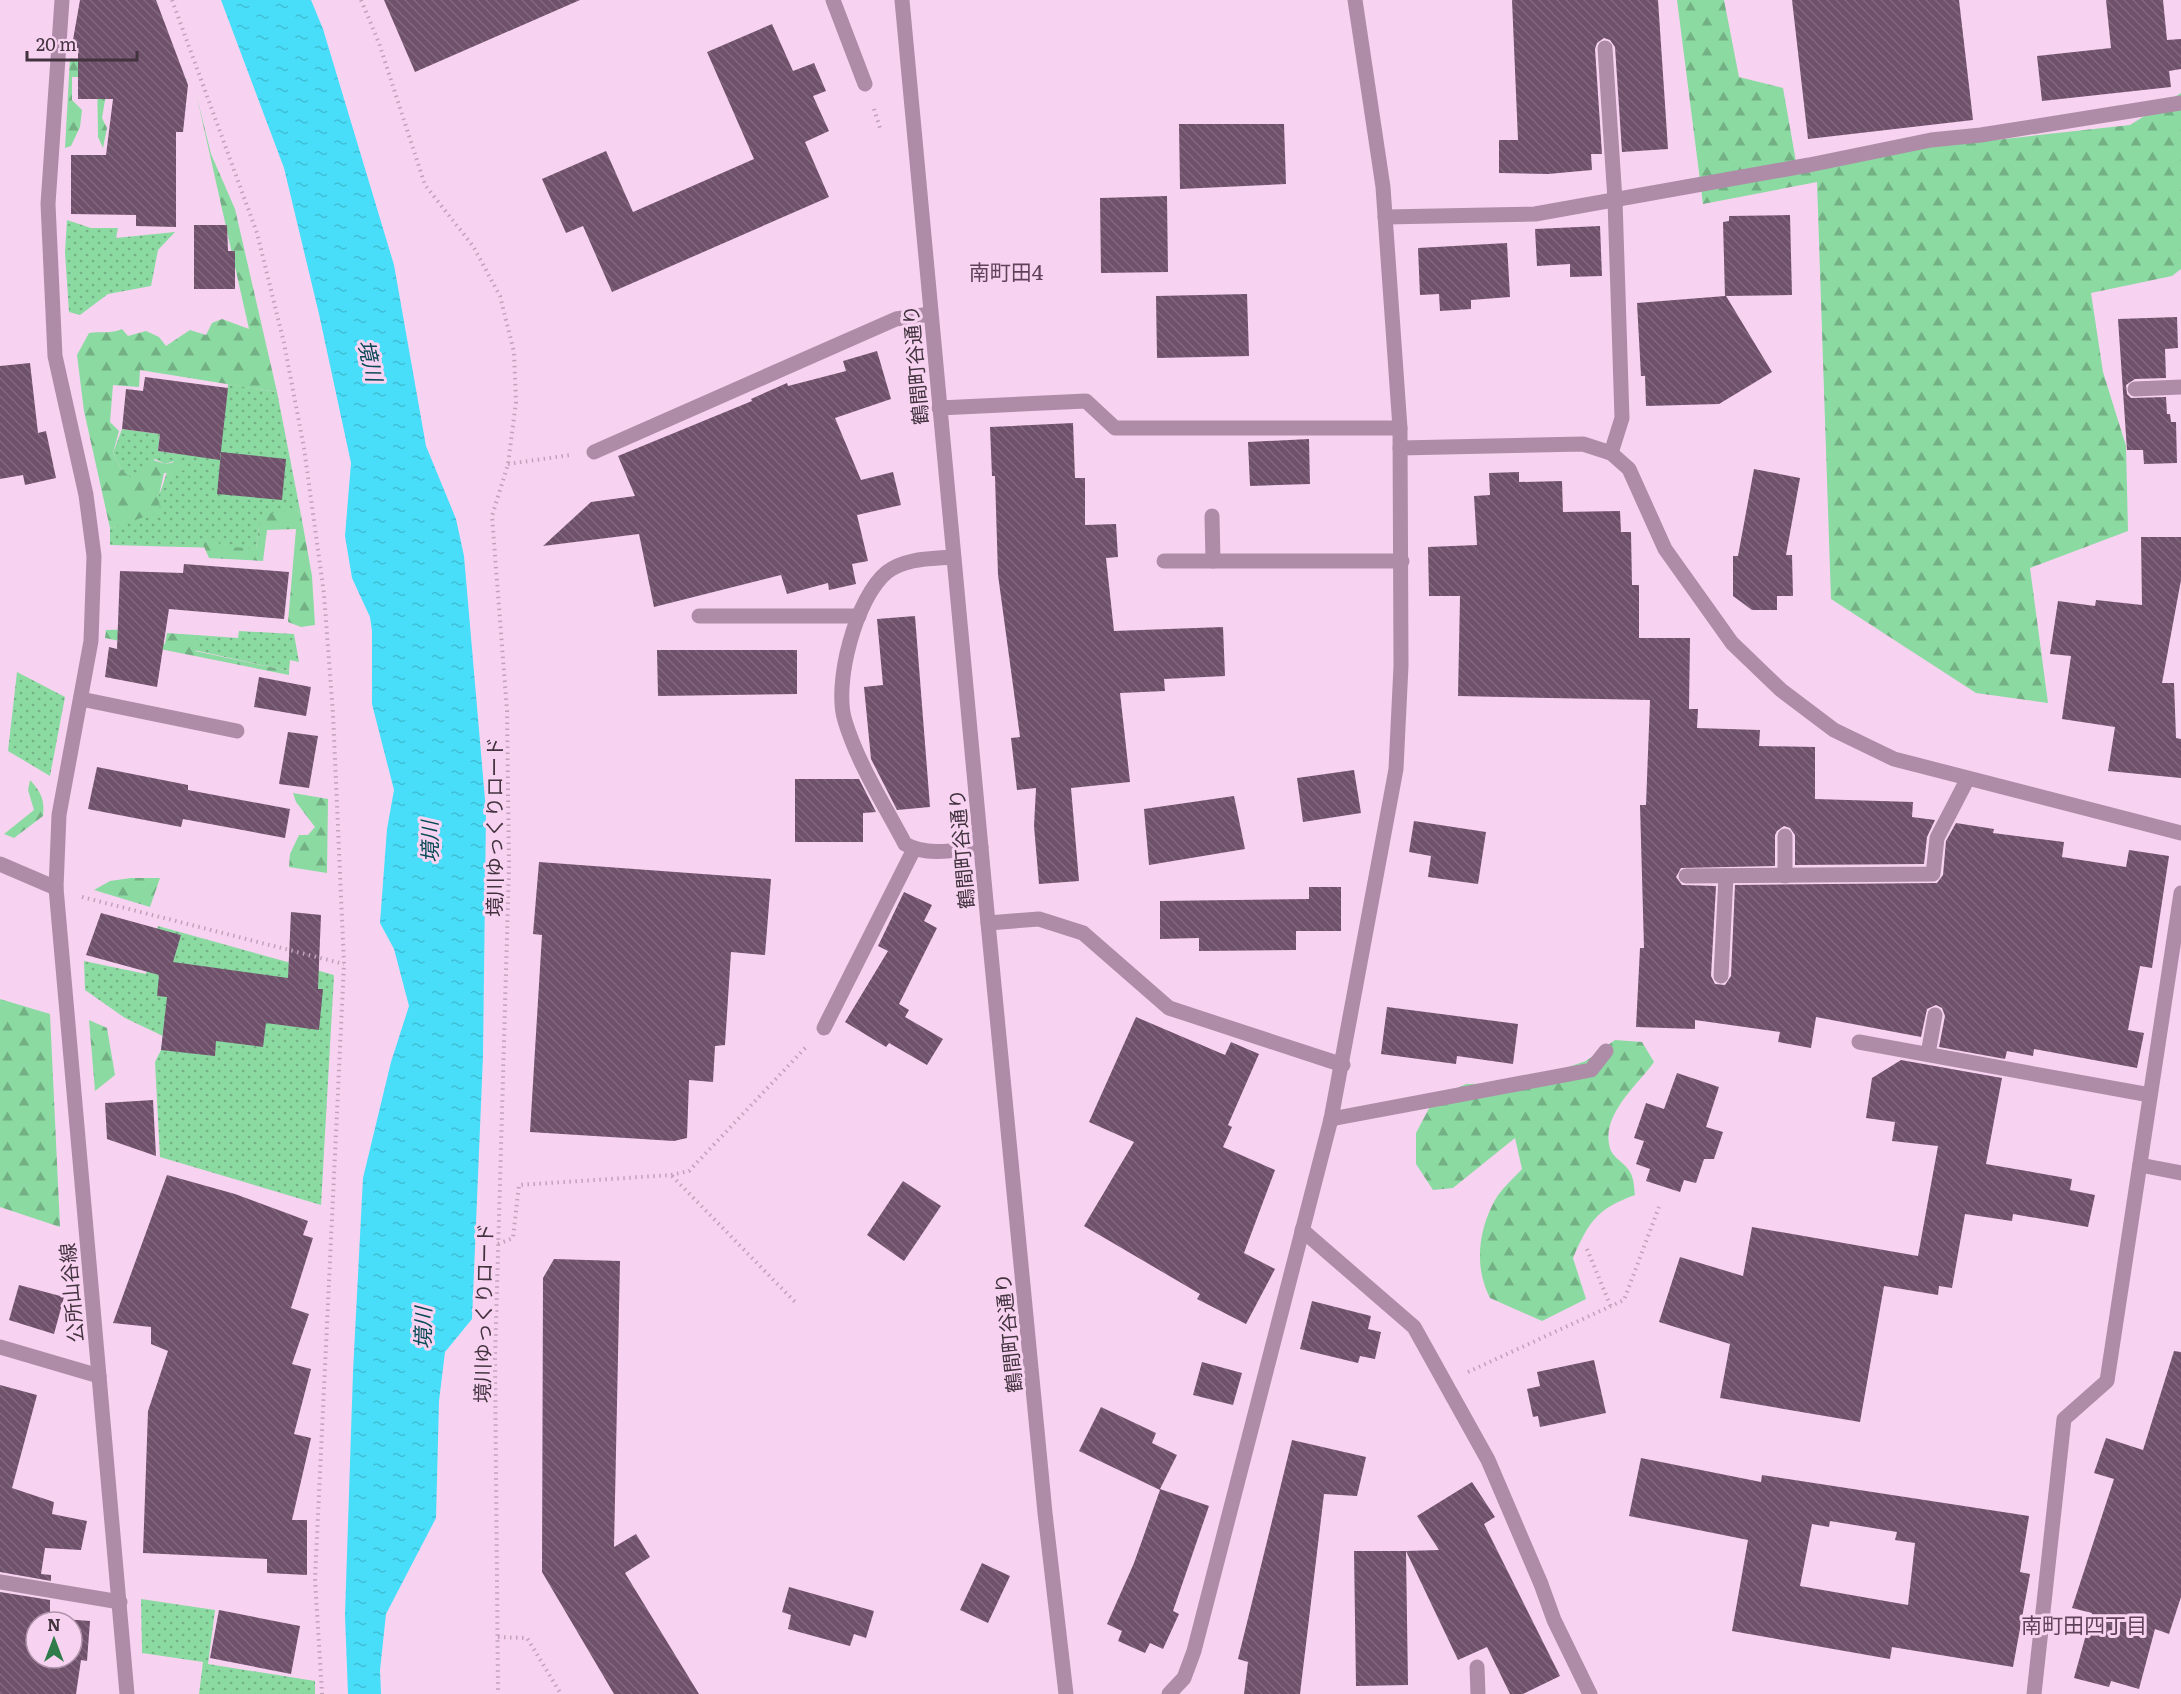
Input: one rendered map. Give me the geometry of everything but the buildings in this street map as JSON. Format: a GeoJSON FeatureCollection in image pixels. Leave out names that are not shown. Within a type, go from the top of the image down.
{"type":"FeatureCollection","features":[{"type":"Feature","properties":{"kind":"street","name":"公所山谷線"},"geometry":{"type":"LineString","coordinates":[[62,0],[48,204],[55,356],[86,495],[94,556],[91,641],[59,815],[56,888],[127,1694]]}},
{"type":"Feature","properties":{"kind":"street"},"geometry":{"type":"LineString","coordinates":[[833,0],[865,84]]}},
{"type":"Feature","properties":{"kind":"street","name":"鶴間町谷通り"},"geometry":{"type":"LineString","coordinates":[[902,0],[988,923],[1043,1490],[1066,1694]]}},
{"type":"Feature","properties":{"kind":"street"},"geometry":{"type":"LineString","coordinates":[[1169,1694],[1184,1678],[1194,1651],[1331,1119],[1396,770],[1401,666],[1400,428],[1385,217],[1368,79],[1355,0]]}},
{"type":"Feature","properties":{"kind":"street"},"geometry":{"type":"LineString","coordinates":[[1605,48],[1616,200],[1622,418],[1611,453]]}},
{"type":"Feature","properties":{"kind":"street"},"geometry":{"type":"LineString","coordinates":[[1385,217],[1535,214],[1931,140],[1981,135],[2181,103]]}},
{"type":"Feature","properties":{"kind":"street"},"geometry":{"type":"LineString","coordinates":[[594,452],[896,319],[930,314]]}},
{"type":"Feature","properties":{"kind":"street"},"geometry":{"type":"LineString","coordinates":[[2135,389],[2181,387]]}},
{"type":"Feature","properties":{"kind":"street"},"geometry":{"type":"LineString","coordinates":[[939,408],[1086,401],[1114,428],[1400,428]]}},
{"type":"Feature","properties":{"kind":"street"},"geometry":{"type":"LineString","coordinates":[[1400,448],[1582,444],[1611,453],[1629,469],[1665,549],[1732,643],[1781,690],[1834,730],[1894,759],[1967,780],[2181,833]]}},
{"type":"Feature","properties":{"kind":"street"},"geometry":{"type":"LineString","coordinates":[[1212,516],[1213,561]]}},
{"type":"Feature","properties":{"kind":"street"},"geometry":{"type":"LineString","coordinates":[[953,556],[902,563],[885,574],[859,616],[843,663],[844,719],[862,760],[905,844],[914,849],[933,852],[981,847]]}},
{"type":"Feature","properties":{"kind":"street"},"geometry":{"type":"LineString","coordinates":[[1164,561],[1402,561]]}},
{"type":"Feature","properties":{"kind":"street"},"geometry":{"type":"LineString","coordinates":[[699,616],[859,616]]}},
{"type":"Feature","properties":{"kind":"street"},"geometry":{"type":"LineString","coordinates":[[81,699],[237,731]]}},
{"type":"Feature","properties":{"kind":"street"},"geometry":{"type":"LineString","coordinates":[[1686,876],[1933,874],[1937,838],[1967,780]]}},
{"type":"Feature","properties":{"kind":"street"},"geometry":{"type":"LineString","coordinates":[[1785,836],[1785,876]]}},
{"type":"Feature","properties":{"kind":"street"},"geometry":{"type":"LineString","coordinates":[[824,1028],[914,849]]}},
{"type":"Feature","properties":{"kind":"street"},"geometry":{"type":"LineString","coordinates":[[0,864],[56,888]]}},
{"type":"Feature","properties":{"kind":"street"},"geometry":{"type":"LineString","coordinates":[[1721,976],[1726,876]]}},
{"type":"Feature","properties":{"kind":"street"},"geometry":{"type":"LineString","coordinates":[[2034,1694],[2064,1419],[2108,1381],[2181,893]]}},
{"type":"Feature","properties":{"kind":"street"},"geometry":{"type":"LineString","coordinates":[[988,923],[1039,919],[1083,933],[1169,1008],[1342,1065]]}},
{"type":"Feature","properties":{"kind":"street"},"geometry":{"type":"LineString","coordinates":[[1928,1054],[1935,1015]]}},
{"type":"Feature","properties":{"kind":"street"},"geometry":{"type":"LineString","coordinates":[[1859,1042],[2150,1095]]}},
{"type":"Feature","properties":{"kind":"street"},"geometry":{"type":"LineString","coordinates":[[1331,1119],[1591,1070],[1606,1051]]}},
{"type":"Feature","properties":{"kind":"street"},"geometry":{"type":"LineString","coordinates":[[2140,1165],[2181,1173]]}},
{"type":"Feature","properties":{"kind":"street"},"geometry":{"type":"LineString","coordinates":[[1302,1230],[1414,1327],[1488,1460],[1554,1620],[1590,1694]]}},
{"type":"Feature","properties":{"kind":"street"},"geometry":{"type":"LineString","coordinates":[[0,1347],[99,1376]]}},
{"type":"Feature","properties":{"kind":"street"},"geometry":{"type":"LineString","coordinates":[[0,1582],[120,1602]]}},
{"type":"Feature","properties":{"kind":"street"},"geometry":{"type":"LineString","coordinates":[[1477,1667],[1478,1694]]}},
{"type":"Feature","properties":{"kind":"path"},"geometry":{"type":"LineString","coordinates":[[172,0],[257,233],[284,343],[304,448],[324,594],[333,714],[344,964],[315,1579],[322,1694]]}},
{"type":"Feature","properties":{"kind":"path","name":"境川ゆっくりロード"},"geometry":{"type":"LineString","coordinates":[[361,0],[379,43],[425,185],[473,246],[500,296],[514,352],[516,402],[508,464],[492,516],[507,711],[509,865],[495,1359],[498,1694]]}},
{"type":"Feature","properties":{"kind":"path"},"geometry":{"type":"LineString","coordinates":[[508,464],[594,452]]}},
{"type":"Feature","properties":{"kind":"path"},"geometry":{"type":"LineString","coordinates":[[56,888],[344,964]]}},
{"type":"Feature","properties":{"kind":"path"},"geometry":{"type":"LineString","coordinates":[[498,1244],[513,1238],[519,1185],[671,1175],[689,1171],[824,1028]]}},
{"type":"Feature","properties":{"kind":"path"},"geometry":{"type":"LineString","coordinates":[[671,1175],[795,1302]]}},
{"type":"Feature","properties":{"kind":"path"},"geometry":{"type":"LineString","coordinates":[[1492,1363],[1624,1300],[1659,1207]]}},
{"type":"Feature","properties":{"kind":"path"},"geometry":{"type":"LineString","coordinates":[[1587,1249],[1611,1307]]}},
{"type":"Feature","properties":{"kind":"path"},"geometry":{"type":"LineString","coordinates":[[498,1637],[527,1638],[561,1694]]}},
{"type":"Feature","properties":{"kind":"green space"},"geometry":{"type":"Polygon","coordinates":[[[1677,0],[1724,0],[1739,77],[1783,88],[1796,162],[2130,125],[2181,93],[2181,269],[2172,276],[2091,293],[2103,372],[2126,446],[2128,531],[2030,568],[2048,703],[1976,693],[1831,599],[1817,182],[1703,204],[1677,0]]]}},
{"type":"Feature","properties":{"kind":"green space"},"geometry":{"type":"Polygon","coordinates":[[[70,58],[176,75],[188,80],[110,70],[102,118],[107,128],[103,148],[98,137],[97,77],[72,77],[72,100],[82,110],[80,127],[71,146],[65,148],[70,58]]]}},
{"type":"Feature","properties":{"kind":"green space"},"geometry":{"type":"Polygon","coordinates":[[[196,93],[211,154],[235,209],[277,392],[140,370],[139,387],[113,385],[110,422],[119,431],[113,453],[121,469],[135,482],[150,459],[165,464],[187,460],[188,466],[179,474],[164,473],[159,495],[160,512],[110,528],[84,411],[77,355],[89,333],[122,329],[128,336],[146,331],[159,337],[166,346],[190,330],[206,335],[212,323],[222,319],[249,329],[196,93]]]}},
{"type":"Feature","properties":{"kind":"green space"},"geometry":{"type":"Polygon","coordinates":[[[67,220],[91,228],[118,228],[116,238],[175,232],[158,250],[151,286],[108,294],[80,315],[69,312],[65,252],[67,220]]]}},
{"type":"Feature","properties":{"kind":"green space"},"geometry":{"type":"Polygon","coordinates":[[[228,384],[277,392],[301,515],[297,510],[259,526],[256,549],[110,545],[110,528],[137,516],[153,502],[174,461],[165,464],[155,459],[145,467],[135,483],[121,469],[113,453],[122,429],[160,434],[158,451],[178,454],[222,437],[228,384]]]}},
{"type":"Feature","properties":{"kind":"green space"},"geometry":{"type":"Polygon","coordinates":[[[297,510],[301,515],[312,576],[315,625],[301,627],[288,622],[296,529],[267,530],[263,561],[209,558],[202,542],[207,536],[218,540],[220,546],[256,549],[259,526],[270,513],[297,510]]]}},
{"type":"Feature","properties":{"kind":"green space"},"geometry":{"type":"Polygon","coordinates":[[[140,629],[139,642],[165,644],[167,633],[196,635],[195,651],[289,671],[289,675],[105,638],[106,630],[140,629]]]}},
{"type":"Feature","properties":{"kind":"green space"},"geometry":{"type":"Polygon","coordinates":[[[239,631],[294,634],[299,662],[290,660],[289,671],[194,650],[196,635],[238,638],[239,631]]]}},
{"type":"Feature","properties":{"kind":"green space"},"geometry":{"type":"Polygon","coordinates":[[[17,672],[65,697],[50,776],[8,751],[17,672]]]}},
{"type":"Feature","properties":{"kind":"green space"},"geometry":{"type":"Polygon","coordinates":[[[30,780],[41,796],[43,816],[14,838],[4,834],[34,810],[28,790],[30,780]]]}},
{"type":"Feature","properties":{"kind":"green space"},"geometry":{"type":"Polygon","coordinates":[[[293,793],[328,799],[327,873],[289,867],[290,854],[299,835],[308,835],[315,827],[296,802],[293,793]]]}},
{"type":"Feature","properties":{"kind":"green space"},"geometry":{"type":"Polygon","coordinates":[[[160,878],[150,907],[94,890],[110,881],[160,878]]]}},
{"type":"Feature","properties":{"kind":"green space"},"geometry":{"type":"Polygon","coordinates":[[[158,926],[334,975],[321,1205],[160,1157],[155,1062],[161,1050],[163,1036],[125,1018],[85,990],[84,961],[146,974],[158,926]]]}},
{"type":"Feature","properties":{"kind":"green space"},"geometry":{"type":"Polygon","coordinates":[[[0,999],[50,1014],[60,1227],[0,1207],[0,999]]]}},
{"type":"Feature","properties":{"kind":"green space"},"geometry":{"type":"Polygon","coordinates":[[[89,1020],[107,1028],[115,1075],[95,1091],[89,1020]]]}},
{"type":"Feature","properties":{"kind":"green space"},"geometry":{"type":"Polygon","coordinates":[[[1615,1040],[1642,1042],[1654,1062],[1614,1114],[1608,1138],[1611,1151],[1631,1174],[1635,1195],[1603,1211],[1590,1225],[1579,1245],[1573,1258],[1586,1299],[1542,1321],[1490,1298],[1480,1262],[1482,1236],[1489,1212],[1500,1192],[1522,1169],[1515,1138],[1453,1188],[1433,1190],[1416,1164],[1416,1133],[1434,1099],[1466,1084],[1520,1083],[1586,1061],[1615,1040]]]}},
{"type":"Feature","properties":{"kind":"green space"},"geometry":{"type":"Polygon","coordinates":[[[141,1599],[215,1610],[208,1664],[315,1681],[315,1694],[199,1694],[203,1662],[142,1653],[141,1599]]]}},
{"type":"Feature","properties":{"kind":"water","name":"境川"},"geometry":{"type":"Polygon","coordinates":[[[221,0],[311,0],[323,29],[394,265],[426,446],[456,519],[464,556],[486,811],[483,1056],[472,1319],[445,1352],[439,1401],[436,1518],[386,1614],[380,1670],[381,1694],[348,1694],[345,1615],[353,1372],[363,1178],[391,1062],[409,1006],[394,949],[380,923],[387,829],[394,790],[372,704],[370,617],[352,578],[345,536],[351,463],[319,314],[284,168],[221,0]]]}},
{"type":"Feature","properties":{"kind":"district","name":"南町田4"},"geometry":{"type":"Point","coordinates":[1006,270]}},
{"type":"Feature","properties":{"kind":"district","name":"南町田四丁目"},"geometry":{"type":"Point","coordinates":[2084,1623]}}]}
